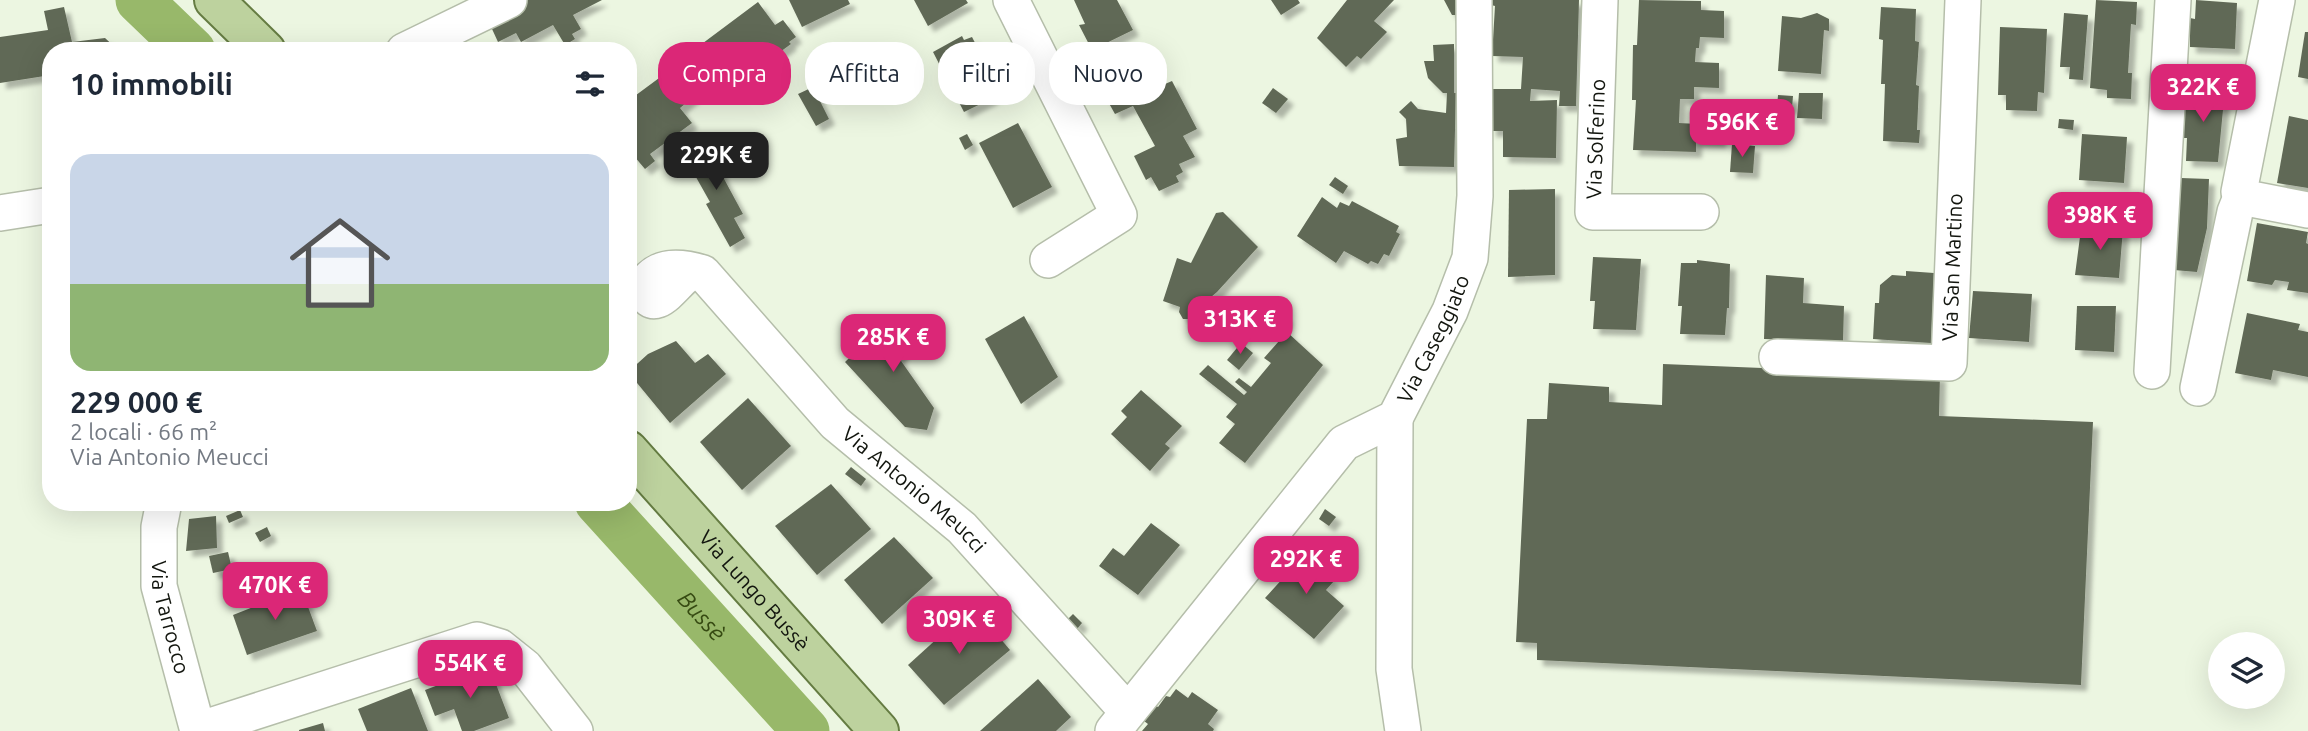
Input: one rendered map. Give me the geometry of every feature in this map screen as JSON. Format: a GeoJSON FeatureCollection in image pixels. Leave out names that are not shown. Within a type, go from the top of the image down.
{"type":"FeatureCollection","features":[{"type":"Feature","properties":{"kind":"main road"},"geometry":{"type":"LineString","coordinates":[[214,0],[257,42]]}},
{"type":"Feature","properties":{"kind":"main road","name":"Via Lungo Bussè"},"geometry":{"type":"LineString","coordinates":[[637,460],[879,731]]}},
{"type":"Feature","properties":{"kind":"street"},"geometry":{"type":"LineString","coordinates":[[423,42],[509,0]]}},
{"type":"Feature","properties":{"kind":"street"},"geometry":{"type":"LineString","coordinates":[[1011,0],[1119,215],[1048,260]]}},
{"type":"Feature","properties":{"kind":"street","name":"Via Caseggiato"},"geometry":{"type":"LineString","coordinates":[[1120,721],[1344,443],[1395,418],[1450,311],[1469,258],[1475,196],[1474,0]]}},
{"type":"Feature","properties":{"kind":"street","name":"Via Solferino"},"geometry":{"type":"LineString","coordinates":[[1600,0],[1593,212],[1701,212]]}},
{"type":"Feature","properties":{"kind":"street","name":"Via San Martino"},"geometry":{"type":"LineString","coordinates":[[1777,358],[1950,363],[1963,0]]}},
{"type":"Feature","properties":{"kind":"street"},"geometry":{"type":"LineString","coordinates":[[2152,371],[2173,0]]}},
{"type":"Feature","properties":{"kind":"street"},"geometry":{"type":"LineString","coordinates":[[2198,388],[2235,212],[2241,197],[2239,188],[2277,0]]}},
{"type":"Feature","properties":{"kind":"street"},"geometry":{"type":"LineString","coordinates":[[2241,197],[2308,210]]}},
{"type":"Feature","properties":{"kind":"street"},"geometry":{"type":"LineString","coordinates":[[0,213],[42,206]]}},
{"type":"Feature","properties":{"kind":"street","name":"Via Antonio Meucci"},"geometry":{"type":"LineString","coordinates":[[698,272],[703,273],[835,423],[962,528],[1120,721]]}},
{"type":"Feature","properties":{"kind":"street"},"geometry":{"type":"LineString","coordinates":[[1395,418],[1394,669],[1403,731]]}},
{"type":"Feature","properties":{"kind":"street","name":"Via Tarrocco"},"geometry":{"type":"LineString","coordinates":[[162,511],[159,586],[198,731]]}},
{"type":"Feature","properties":{"kind":"street"},"geometry":{"type":"LineString","coordinates":[[198,731],[477,640],[500,647],[524,667],[575,731]]}},
{"type":"Feature","properties":{"kind":"building"},"geometry":{"type":"Polygon","coordinates":[[[523,0],[602,0],[573,15],[581,29],[572,34],[575,39],[570,42],[563,42],[553,25],[521,42],[516,33],[498,42],[487,18],[523,0]]]}},
{"type":"Feature","properties":{"kind":"building"},"geometry":{"type":"Polygon","coordinates":[[[789,0],[848,0],[850,4],[802,27],[789,0]]]}},
{"type":"Feature","properties":{"kind":"building"},"geometry":{"type":"Polygon","coordinates":[[[914,0],[966,0],[968,3],[928,26],[914,0]]]}},
{"type":"Feature","properties":{"kind":"building"},"geometry":{"type":"Polygon","coordinates":[[[1074,0],[1117,0],[1133,30],[1108,42],[1088,42],[1079,25],[1085,24],[1074,0]]]}},
{"type":"Feature","properties":{"kind":"building"},"geometry":{"type":"Polygon","coordinates":[[[1271,0],[1298,0],[1300,3],[1281,15],[1271,0]]]}},
{"type":"Feature","properties":{"kind":"building"},"geometry":{"type":"Polygon","coordinates":[[[1347,0],[1394,0],[1374,21],[1387,32],[1361,59],[1357,56],[1346,67],[1317,38],[1347,0]]]}},
{"type":"Feature","properties":{"kind":"building"},"geometry":{"type":"Polygon","coordinates":[[[1444,0],[1456,0],[1457,15],[1452,15],[1444,0]]]}},
{"type":"Feature","properties":{"kind":"building"},"geometry":{"type":"Polygon","coordinates":[[[1491,0],[1579,0],[1576,106],[1559,106],[1560,91],[1531,89],[1530,101],[1557,100],[1556,158],[1503,157],[1503,131],[1490,131],[1490,89],[1521,89],[1523,57],[1492,56],[1495,6],[1491,5],[1491,0]]]}},
{"type":"Feature","properties":{"kind":"building"},"geometry":{"type":"Polygon","coordinates":[[[1639,0],[1701,1],[1701,10],[1724,11],[1724,38],[1700,37],[1695,62],[1719,63],[1719,88],[1694,87],[1694,99],[1680,99],[1679,123],[1698,124],[1699,113],[1721,115],[1720,142],[1696,141],[1696,152],[1633,150],[1636,100],[1632,100],[1633,45],[1637,45],[1639,0]]]}},
{"type":"Feature","properties":{"kind":"building"},"geometry":{"type":"Polygon","coordinates":[[[2096,0],[2137,2],[2136,25],[2131,24],[2128,73],[2132,73],[2131,99],[2107,98],[2107,90],[2090,88],[2096,0]]]}},
{"type":"Feature","properties":{"kind":"building"},"geometry":{"type":"Polygon","coordinates":[[[2196,0],[2237,3],[2235,49],[2190,47],[2190,18],[2195,19],[2196,0]]]}},
{"type":"Feature","properties":{"kind":"building"},"geometry":{"type":"Polygon","coordinates":[[[758,2],[775,25],[783,20],[796,37],[789,42],[704,42],[758,2]]]}},
{"type":"Feature","properties":{"kind":"building"},"geometry":{"type":"Polygon","coordinates":[[[64,7],[72,42],[42,42],[42,76],[0,83],[0,37],[48,30],[44,11],[64,7]]]}},
{"type":"Feature","properties":{"kind":"building"},"geometry":{"type":"Polygon","coordinates":[[[1881,7],[1916,9],[1915,41],[1919,42],[1916,85],[1919,86],[1919,143],[1883,141],[1885,84],[1881,84],[1881,7]]]}},
{"type":"Feature","properties":{"kind":"building"},"geometry":{"type":"Polygon","coordinates":[[[1817,13],[1829,19],[1829,31],[1824,30],[1821,74],[1778,71],[1782,16],[1801,18],[1817,13]]]}},
{"type":"Feature","properties":{"kind":"building"},"geometry":{"type":"Polygon","coordinates":[[[2064,13],[2088,15],[2083,80],[2069,79],[2070,67],[2060,67],[2064,13]]]}},
{"type":"Feature","properties":{"kind":"building"},"geometry":{"type":"Polygon","coordinates":[[[2000,27],[2047,29],[2044,93],[2038,92],[2037,111],[2006,110],[2006,95],[1998,95],[2000,27]]]}},
{"type":"Feature","properties":{"kind":"building"},"geometry":{"type":"Polygon","coordinates":[[[2305,32],[2308,32],[2308,79],[2298,77],[2305,32]]]}},
{"type":"Feature","properties":{"kind":"building"},"geometry":{"type":"Polygon","coordinates":[[[962,36],[964,40],[972,37],[975,42],[951,42],[962,36]]]}},
{"type":"Feature","properties":{"kind":"building"},"geometry":{"type":"Polygon","coordinates":[[[105,38],[109,42],[72,42],[105,38]]]}},
{"type":"Feature","properties":{"kind":"building"},"geometry":{"type":"Polygon","coordinates":[[[1454,44],[1454,167],[1399,166],[1396,139],[1407,137],[1406,119],[1399,112],[1411,101],[1418,109],[1446,113],[1447,93],[1443,93],[1428,78],[1424,61],[1434,61],[1433,45],[1454,44]]]}},
{"type":"Feature","properties":{"kind":"building"},"geometry":{"type":"Polygon","coordinates":[[[938,49],[938,62],[933,52],[938,49]]]}},
{"type":"Feature","properties":{"kind":"building"},"geometry":{"type":"Polygon","coordinates":[[[658,79],[658,105],[684,105],[680,108],[692,123],[650,154],[655,161],[645,169],[637,160],[637,94],[658,79]]]}},
{"type":"Feature","properties":{"kind":"building"},"geometry":{"type":"Polygon","coordinates":[[[1172,81],[1197,129],[1183,136],[1195,157],[1179,164],[1183,172],[1176,176],[1179,182],[1159,191],[1151,177],[1146,180],[1134,156],[1155,146],[1133,106],[1115,114],[1110,105],[1167,105],[1167,83],[1172,81]]]}},
{"type":"Feature","properties":{"kind":"building"},"geometry":{"type":"Polygon","coordinates":[[[1273,88],[1288,99],[1276,113],[1262,103],[1273,88]]]}},
{"type":"Feature","properties":{"kind":"building"},"geometry":{"type":"Polygon","coordinates":[[[2203,88],[2225,89],[2218,162],[2186,161],[2187,138],[2183,138],[2185,92],[2202,93],[2203,88]]]}},
{"type":"Feature","properties":{"kind":"building"},"geometry":{"type":"Polygon","coordinates":[[[805,91],[805,105],[822,105],[829,119],[816,126],[798,94],[805,91]]]}},
{"type":"Feature","properties":{"kind":"building"},"geometry":{"type":"Polygon","coordinates":[[[1799,93],[1823,93],[1822,119],[1797,118],[1799,93]]]}},
{"type":"Feature","properties":{"kind":"building"},"geometry":{"type":"Polygon","coordinates":[[[1778,95],[1793,96],[1792,108],[1777,108],[1778,95]]]}},
{"type":"Feature","properties":{"kind":"building"},"geometry":{"type":"Polygon","coordinates":[[[960,105],[978,105],[964,112],[960,105]]]}},
{"type":"Feature","properties":{"kind":"building"},"geometry":{"type":"Polygon","coordinates":[[[2289,116],[2308,120],[2308,188],[2277,183],[2289,116]]]}},
{"type":"Feature","properties":{"kind":"building"},"geometry":{"type":"Polygon","coordinates":[[[2059,119],[2074,120],[2073,130],[2058,128],[2059,119]]]}},
{"type":"Feature","properties":{"kind":"building"},"geometry":{"type":"Polygon","coordinates":[[[1018,123],[1052,187],[1013,208],[979,143],[1018,123]]]}},
{"type":"Feature","properties":{"kind":"building"},"geometry":{"type":"Polygon","coordinates":[[[967,134],[973,145],[965,150],[959,138],[967,134]]]}},
{"type":"Feature","properties":{"kind":"building"},"geometry":{"type":"Polygon","coordinates":[[[2082,134],[2127,137],[2124,183],[2079,180],[2082,134]]]}},
{"type":"Feature","properties":{"kind":"building"},"geometry":{"type":"Polygon","coordinates":[[[703,140],[743,214],[734,218],[745,238],[730,247],[706,204],[710,202],[683,154],[703,140]]]}},
{"type":"Feature","properties":{"kind":"building"},"geometry":{"type":"Polygon","coordinates":[[[1732,144],[1755,146],[1753,173],[1730,172],[1732,144]]]}},
{"type":"Feature","properties":{"kind":"building"},"geometry":{"type":"Polygon","coordinates":[[[1335,177],[1348,186],[1343,194],[1329,185],[1335,177]]]}},
{"type":"Feature","properties":{"kind":"building"},"geometry":{"type":"Polygon","coordinates":[[[2181,178],[2209,179],[2207,228],[2197,272],[2174,270],[2173,190],[2180,190],[2181,178]]]}},
{"type":"Feature","properties":{"kind":"building"},"geometry":{"type":"Polygon","coordinates":[[[1555,189],[1555,275],[1508,277],[1509,190],[1555,189]]]}},
{"type":"Feature","properties":{"kind":"building"},"geometry":{"type":"Polygon","coordinates":[[[1322,197],[1337,208],[1340,202],[1349,206],[1352,201],[1399,226],[1396,232],[1400,234],[1389,256],[1384,254],[1378,264],[1371,261],[1368,264],[1344,251],[1336,263],[1297,236],[1322,197]]]}},
{"type":"Feature","properties":{"kind":"building"},"geometry":{"type":"Polygon","coordinates":[[[1223,212],[1258,247],[1217,292],[1198,308],[1194,319],[1183,319],[1179,312],[1180,307],[1163,301],[1177,258],[1191,263],[1216,213],[1223,212]]]}},
{"type":"Feature","properties":{"kind":"building"},"geometry":{"type":"Polygon","coordinates":[[[2094,223],[2104,224],[2104,228],[2123,229],[2119,278],[2075,275],[2081,229],[2094,230],[2094,223]]]}},
{"type":"Feature","properties":{"kind":"building"},"geometry":{"type":"Polygon","coordinates":[[[2257,223],[2308,232],[2308,293],[2287,290],[2289,282],[2275,280],[2272,285],[2247,281],[2257,223]]]}},
{"type":"Feature","properties":{"kind":"building"},"geometry":{"type":"Polygon","coordinates":[[[1593,257],[1641,259],[1636,330],[1593,329],[1595,301],[1590,301],[1593,257]]]}},
{"type":"Feature","properties":{"kind":"building"},"geometry":{"type":"Polygon","coordinates":[[[1697,260],[1730,264],[1725,335],[1680,334],[1682,306],[1678,306],[1681,263],[1697,263],[1697,260]]]}},
{"type":"Feature","properties":{"kind":"building"},"geometry":{"type":"Polygon","coordinates":[[[1906,271],[1934,273],[1931,343],[1873,339],[1875,303],[1879,303],[1880,285],[1892,275],[1906,276],[1906,271]]]}},
{"type":"Feature","properties":{"kind":"building"},"geometry":{"type":"Polygon","coordinates":[[[1766,275],[1804,278],[1803,303],[1844,306],[1843,341],[1764,339],[1766,275]]]}},
{"type":"Feature","properties":{"kind":"building"},"geometry":{"type":"Polygon","coordinates":[[[1973,291],[2032,294],[2029,342],[1969,338],[1973,291]]]}},
{"type":"Feature","properties":{"kind":"building"},"geometry":{"type":"Polygon","coordinates":[[[1272,306],[1287,318],[1281,327],[1265,314],[1272,306]]]}},
{"type":"Feature","properties":{"kind":"building"},"geometry":{"type":"Polygon","coordinates":[[[2077,306],[2116,306],[2114,352],[2075,350],[2077,306]]]}},
{"type":"Feature","properties":{"kind":"building"},"geometry":{"type":"Polygon","coordinates":[[[2247,313],[2300,324],[2298,330],[2308,332],[2308,377],[2273,370],[2271,380],[2235,373],[2247,313]]]}},
{"type":"Feature","properties":{"kind":"building"},"geometry":{"type":"Polygon","coordinates":[[[895,314],[918,333],[899,358],[934,408],[927,430],[905,427],[845,362],[895,314]]]}},
{"type":"Feature","properties":{"kind":"building"},"geometry":{"type":"Polygon","coordinates":[[[1024,316],[1058,377],[1021,404],[985,339],[1024,316]]]}},
{"type":"Feature","properties":{"kind":"building"},"geometry":{"type":"Polygon","coordinates":[[[1287,332],[1323,365],[1245,463],[1219,443],[1235,424],[1226,417],[1237,404],[1199,374],[1208,365],[1244,395],[1247,392],[1235,382],[1239,378],[1251,387],[1271,363],[1264,358],[1287,332]]]}},
{"type":"Feature","properties":{"kind":"building"},"geometry":{"type":"Polygon","coordinates":[[[676,341],[695,363],[708,354],[726,374],[670,423],[637,383],[637,364],[648,354],[676,341]]]}},
{"type":"Feature","properties":{"kind":"building"},"geometry":{"type":"Polygon","coordinates":[[[1241,343],[1253,353],[1239,370],[1227,360],[1241,343]]]}},
{"type":"Feature","properties":{"kind":"building"},"geometry":{"type":"Polygon","coordinates":[[[1663,364],[1940,375],[1939,416],[2093,422],[2081,685],[1537,660],[1537,643],[1516,642],[1527,419],[1547,419],[1549,383],[1609,387],[1609,402],[1662,405],[1663,364]]]}},
{"type":"Feature","properties":{"kind":"building"},"geometry":{"type":"Polygon","coordinates":[[[1141,390],[1182,426],[1165,444],[1170,448],[1150,471],[1111,434],[1127,417],[1121,411],[1141,390]]]}},
{"type":"Feature","properties":{"kind":"building"},"geometry":{"type":"Polygon","coordinates":[[[748,398],[791,446],[742,490],[700,442],[748,398]]]}},
{"type":"Feature","properties":{"kind":"building"},"geometry":{"type":"Polygon","coordinates":[[[851,467],[866,479],[861,486],[845,474],[851,467]]]}},
{"type":"Feature","properties":{"kind":"building"},"geometry":{"type":"Polygon","coordinates":[[[831,484],[871,529],[817,575],[775,526],[831,484]]]}},
{"type":"Feature","properties":{"kind":"building"},"geometry":{"type":"Polygon","coordinates":[[[1325,509],[1336,517],[1329,526],[1319,519],[1325,509]]]}},
{"type":"Feature","properties":{"kind":"building"},"geometry":{"type":"Polygon","coordinates":[[[240,511],[243,517],[229,523],[226,516],[240,511]]]}},
{"type":"Feature","properties":{"kind":"building"},"geometry":{"type":"Polygon","coordinates":[[[216,516],[217,548],[186,551],[189,519],[216,516]]]}},
{"type":"Feature","properties":{"kind":"building"},"geometry":{"type":"Polygon","coordinates":[[[1151,523],[1180,545],[1138,595],[1099,566],[1113,548],[1124,556],[1151,523]]]}},
{"type":"Feature","properties":{"kind":"building"},"geometry":{"type":"Polygon","coordinates":[[[267,527],[271,536],[260,542],[255,533],[267,527]]]}},
{"type":"Feature","properties":{"kind":"building"},"geometry":{"type":"Polygon","coordinates":[[[894,537],[933,578],[882,624],[844,580],[894,537]]]}},
{"type":"Feature","properties":{"kind":"building"},"geometry":{"type":"Polygon","coordinates":[[[1302,548],[1318,560],[1313,565],[1334,581],[1326,590],[1344,606],[1314,639],[1265,598],[1295,565],[1291,562],[1302,548]]]}},
{"type":"Feature","properties":{"kind":"building"},"geometry":{"type":"Polygon","coordinates":[[[228,552],[232,569],[213,573],[209,556],[228,552]]]}},
{"type":"Feature","properties":{"kind":"building"},"geometry":{"type":"Polygon","coordinates":[[[301,588],[317,631],[247,655],[233,615],[301,588]]]}},
{"type":"Feature","properties":{"kind":"building"},"geometry":{"type":"Polygon","coordinates":[[[973,606],[1010,650],[944,705],[908,665],[973,606]]]}},
{"type":"Feature","properties":{"kind":"building"},"geometry":{"type":"Polygon","coordinates":[[[1073,614],[1082,623],[1077,629],[1068,619],[1073,614]]]}},
{"type":"Feature","properties":{"kind":"building"},"geometry":{"type":"Polygon","coordinates":[[[489,666],[509,718],[474,731],[462,731],[454,709],[435,716],[425,690],[489,666]]]}},
{"type":"Feature","properties":{"kind":"building"},"geometry":{"type":"Polygon","coordinates":[[[1038,679],[1071,717],[1056,731],[980,731],[1038,679]]]}},
{"type":"Feature","properties":{"kind":"building"},"geometry":{"type":"Polygon","coordinates":[[[411,688],[428,731],[367,731],[358,709],[411,688]]]}},
{"type":"Feature","properties":{"kind":"building"},"geometry":{"type":"Polygon","coordinates":[[[1176,689],[1188,698],[1192,692],[1218,710],[1208,724],[1213,731],[1142,731],[1148,724],[1144,721],[1155,705],[1158,707],[1166,696],[1170,697],[1176,689]]]}},
{"type":"Feature","properties":{"kind":"building"},"geometry":{"type":"Polygon","coordinates":[[[323,723],[325,731],[299,731],[299,730],[323,723]]]}},
{"type":"Feature","properties":{"kind":"waterway","name":"Bussè"},"geometry":{"type":"LineString","coordinates":[[139,0],[183,42]]}},
{"type":"Feature","properties":{"kind":"waterway","name":"Bussè"},"geometry":{"type":"LineString","coordinates":[[606,511],[806,731]]}}]}
